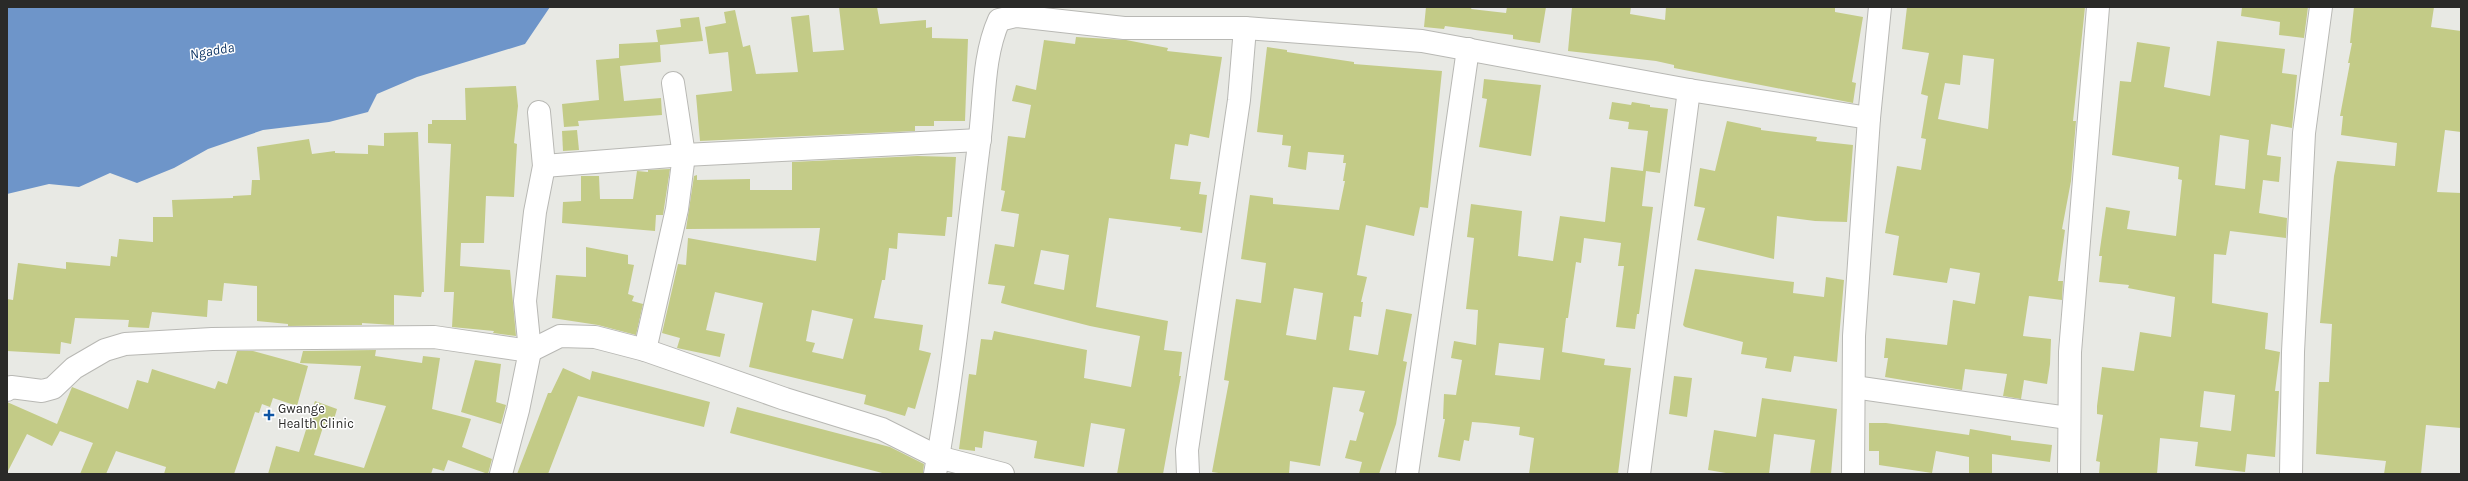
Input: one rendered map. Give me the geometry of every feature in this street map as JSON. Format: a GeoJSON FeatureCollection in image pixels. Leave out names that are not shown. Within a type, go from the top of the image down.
{"type":"FeatureCollection","features":[{"type":"Feature","properties":{"kind":"street"},"geometry":{"type":"LineString","coordinates":[[1853,474],[1854,336],[1869,118],[1880,7]]}},
{"type":"Feature","properties":{"kind":"street"},"geometry":{"type":"LineString","coordinates":[[2069,474],[2068,418],[2070,352],[2098,7]]}},
{"type":"Feature","properties":{"kind":"street"},"geometry":{"type":"LineString","coordinates":[[2291,474],[2293,352],[2304,133],[2321,7]]}},
{"type":"Feature","properties":{"kind":"street"},"geometry":{"type":"LineString","coordinates":[[937,466],[980,140],[988,55],[992,35],[999,20],[1016,16],[1124,28],[1245,28],[1422,41],[1689,90],[1869,118]]}},
{"type":"Feature","properties":{"kind":"street"},"geometry":{"type":"LineString","coordinates":[[1188,474],[1187,450],[1239,100],[1245,28]]}},
{"type":"Feature","properties":{"kind":"street"},"geometry":{"type":"LineString","coordinates":[[1407,474],[1468,49]]}},
{"type":"Feature","properties":{"kind":"street"},"geometry":{"type":"LineString","coordinates":[[645,350],[677,209],[684,155],[673,83]]}},
{"type":"Feature","properties":{"kind":"street"},"geometry":{"type":"LineString","coordinates":[[1639,474],[1689,90]]}},
{"type":"Feature","properties":{"kind":"street"},"geometry":{"type":"LineString","coordinates":[[502,474],[518,410],[530,351],[525,301],[535,212],[544,166],[539,112]]}},
{"type":"Feature","properties":{"kind":"street"},"geometry":{"type":"LineString","coordinates":[[544,166],[684,155],[980,140]]}},
{"type":"Feature","properties":{"kind":"street"},"geometry":{"type":"LineString","coordinates":[[7,390],[11,387],[42,392],[53,388],[74,368],[106,350],[125,344],[212,339],[434,337],[530,351],[560,336],[595,337],[645,350],[785,399],[882,429],[937,466],[1003,474]]}},
{"type":"Feature","properties":{"kind":"street"},"geometry":{"type":"LineString","coordinates":[[1854,387],[2068,418]]}},
{"type":"Feature","properties":{"kind":"water","name":"Ngadda"},"geometry":{"type":"Polygon","coordinates":[[[7,7],[550,7],[525,44],[417,77],[377,94],[368,112],[329,122],[263,130],[208,149],[174,168],[137,183],[110,173],[79,187],[49,184],[7,194],[7,7]]]}},
{"type":"Feature","properties":{"kind":"building"},"geometry":{"type":"Polygon","coordinates":[[[839,7],[877,7],[880,24],[926,20],[926,28],[932,27],[932,38],[968,39],[965,121],[934,121],[934,126],[915,126],[915,131],[700,141],[696,95],[732,91],[728,52],[709,54],[705,27],[726,23],[724,12],[735,10],[743,47],[750,45],[756,74],[798,72],[791,17],[809,15],[813,52],[844,50],[839,7]]]}},
{"type":"Feature","properties":{"kind":"building"},"geometry":{"type":"Polygon","coordinates":[[[1426,7],[1472,7],[1471,9],[1506,13],[1507,7],[1546,7],[1540,43],[1513,39],[1513,35],[1445,26],[1444,29],[1424,27],[1426,7]]]}},
{"type":"Feature","properties":{"kind":"building"},"geometry":{"type":"Polygon","coordinates":[[[1572,7],[1631,7],[1630,14],[1665,20],[1666,7],[1835,7],[1835,12],[1863,17],[1852,82],[1856,83],[1853,103],[1674,68],[1674,65],[1656,61],[1568,51],[1572,7]]]}},
{"type":"Feature","properties":{"kind":"building"},"geometry":{"type":"Polygon","coordinates":[[[1907,7],[2085,7],[2073,121],[2076,121],[2071,181],[2062,229],[2065,230],[2058,281],[2063,281],[2062,300],[2029,296],[2023,336],[2051,339],[2050,364],[2047,384],[2024,380],[2021,399],[2003,396],[2007,374],[1965,369],[1962,390],[1885,377],[1888,358],[1884,358],[1886,338],[1947,345],[1953,300],[1975,304],[1980,273],[1950,268],[1947,283],[1893,275],[1899,236],[1885,233],[1897,166],[1921,170],[1926,139],[1921,138],[1928,96],[1921,94],[1929,53],[1902,49],[1907,7]],[[1963,55],[1960,85],[1945,83],[1938,119],[1988,129],[1994,59],[1963,55]]]}},
{"type":"Feature","properties":{"kind":"building"},"geometry":{"type":"Polygon","coordinates":[[[2242,7],[2308,7],[2304,38],[2279,35],[2280,22],[2241,16],[2242,7]]]}},
{"type":"Feature","properties":{"kind":"building"},"geometry":{"type":"Polygon","coordinates":[[[2354,7],[2434,7],[2431,27],[2461,31],[2461,132],[2445,130],[2437,192],[2461,193],[2461,428],[2426,425],[2421,474],[2384,474],[2386,461],[2316,454],[2319,382],[2329,382],[2332,324],[2320,323],[2334,176],[2337,161],[2395,166],[2397,143],[2341,135],[2343,116],[2340,116],[2350,63],[2348,63],[2352,43],[2350,43],[2354,7]]]}},
{"type":"Feature","properties":{"kind":"building"},"geometry":{"type":"Polygon","coordinates":[[[699,17],[703,41],[660,45],[661,62],[620,66],[624,101],[661,98],[662,115],[578,121],[579,126],[564,127],[562,104],[599,100],[596,60],[619,58],[619,44],[658,42],[656,30],[681,27],[680,19],[699,17]]]}},
{"type":"Feature","properties":{"kind":"building"},"geometry":{"type":"Polygon","coordinates":[[[1076,37],[1126,40],[1168,48],[1167,51],[1222,57],[1209,138],[1190,134],[1188,146],[1175,144],[1170,179],[1201,182],[1199,194],[1207,195],[1202,233],[1180,230],[1181,227],[1109,218],[1096,307],[1168,321],[1164,350],[1182,352],[1179,376],[1181,376],[1163,474],[1117,474],[1125,429],[1091,423],[1084,467],[1034,458],[1037,441],[984,431],[982,448],[975,447],[975,451],[959,449],[969,374],[976,375],[981,339],[992,340],[994,331],[1087,350],[1084,378],[1131,387],[1140,336],[1090,326],[1001,303],[1005,286],[988,284],[995,244],[1014,247],[1019,214],[1001,211],[1005,191],[1001,190],[1008,136],[1025,138],[1031,105],[1012,101],[1016,85],[1036,90],[1044,40],[1075,44],[1076,37]],[[1041,250],[1034,284],[1064,290],[1069,255],[1041,250]]]}},
{"type":"Feature","properties":{"kind":"building"},"geometry":{"type":"Polygon","coordinates":[[[2217,41],[2285,49],[2282,73],[2297,75],[2292,128],[2271,124],[2267,155],[2281,157],[2279,182],[2263,180],[2259,213],[2287,218],[2286,238],[2230,231],[2226,255],[2214,254],[2212,303],[2268,313],[2265,349],[2280,352],[2275,391],[2279,391],[2275,457],[2247,454],[2245,472],[2195,466],[2198,442],[2160,438],[2157,474],[2099,474],[2100,462],[2096,461],[2103,415],[2097,414],[2097,406],[2102,367],[2134,371],[2140,332],[2171,337],[2175,297],[2128,288],[2129,285],[2099,282],[2102,256],[2099,256],[2106,207],[2130,211],[2127,229],[2176,236],[2182,180],[2178,179],[2179,167],[2112,155],[2120,81],[2131,82],[2137,42],[2170,47],[2164,87],[2210,96],[2217,41]],[[2220,135],[2215,185],[2245,189],[2249,140],[2220,135]],[[2204,391],[2200,427],[2231,431],[2235,395],[2204,391]]]}},
{"type":"Feature","properties":{"kind":"building"},"geometry":{"type":"Polygon","coordinates":[[[1267,47],[1287,50],[1287,52],[1354,62],[1354,64],[1442,71],[1428,208],[1420,207],[1414,236],[1366,225],[1357,275],[1367,277],[1361,302],[1363,302],[1361,317],[1354,316],[1349,350],[1378,355],[1386,309],[1412,314],[1403,361],[1407,362],[1396,424],[1379,474],[1359,474],[1362,462],[1345,458],[1350,440],[1356,441],[1364,413],[1359,411],[1365,391],[1333,387],[1320,466],[1290,461],[1289,474],[1225,474],[1212,472],[1229,381],[1224,380],[1236,299],[1261,303],[1266,263],[1241,259],[1250,195],[1273,198],[1273,204],[1339,210],[1345,181],[1343,181],[1346,163],[1343,163],[1344,155],[1308,152],[1306,170],[1288,167],[1291,146],[1282,145],[1283,135],[1257,132],[1267,47]],[[1294,288],[1286,335],[1316,340],[1323,293],[1294,288]]]}},
{"type":"Feature","properties":{"kind":"building"},"geometry":{"type":"Polygon","coordinates":[[[1484,79],[1541,85],[1531,156],[1479,147],[1487,99],[1482,98],[1484,79]]]}},
{"type":"Feature","properties":{"kind":"building"},"geometry":{"type":"Polygon","coordinates":[[[516,86],[518,106],[514,143],[517,144],[514,197],[486,196],[484,243],[461,243],[460,266],[510,270],[516,336],[493,333],[494,331],[452,327],[454,292],[444,292],[451,144],[428,143],[428,124],[432,124],[432,120],[466,120],[465,88],[516,86]]]}},
{"type":"Feature","properties":{"kind":"building"},"geometry":{"type":"Polygon","coordinates":[[[1612,102],[1631,105],[1632,102],[1650,105],[1650,107],[1668,109],[1660,173],[1646,171],[1642,206],[1653,207],[1639,314],[1637,314],[1635,329],[1616,327],[1624,266],[1618,266],[1621,243],[1584,238],[1581,263],[1576,262],[1568,318],[1566,318],[1562,352],[1605,359],[1604,365],[1631,368],[1618,474],[1529,474],[1534,438],[1519,435],[1520,427],[1486,423],[1472,422],[1469,441],[1464,440],[1460,461],[1438,457],[1445,419],[1443,419],[1444,394],[1456,395],[1462,360],[1451,358],[1454,341],[1476,345],[1478,310],[1466,309],[1474,238],[1467,237],[1471,204],[1522,211],[1518,256],[1553,261],[1560,216],[1605,222],[1611,167],[1643,171],[1648,131],[1628,129],[1629,122],[1609,119],[1612,102]],[[1499,343],[1495,375],[1540,380],[1544,348],[1499,343]]]}},
{"type":"Feature","properties":{"kind":"building"},"geometry":{"type":"Polygon","coordinates":[[[1727,121],[1761,128],[1761,130],[1817,137],[1816,141],[1853,145],[1847,222],[1815,221],[1777,216],[1774,259],[1697,240],[1705,208],[1694,206],[1700,168],[1715,171],[1727,121]]]}},
{"type":"Feature","properties":{"kind":"building"},"geometry":{"type":"Polygon","coordinates":[[[577,130],[579,150],[563,151],[562,131],[577,130]]]}},
{"type":"Feature","properties":{"kind":"building"},"geometry":{"type":"Polygon","coordinates":[[[418,132],[424,292],[422,292],[421,297],[394,295],[394,325],[362,323],[362,325],[288,326],[288,324],[257,321],[257,286],[224,283],[222,301],[208,300],[207,317],[152,312],[149,328],[128,327],[129,320],[75,318],[71,344],[61,342],[60,354],[7,351],[7,299],[13,300],[18,263],[66,269],[66,262],[110,266],[111,256],[117,257],[119,239],[153,242],[153,217],[173,217],[172,200],[233,198],[233,196],[251,195],[252,180],[260,180],[257,147],[309,139],[312,154],[335,151],[335,153],[368,154],[368,145],[384,146],[384,133],[418,132]]]}},
{"type":"Feature","properties":{"kind":"building"},"geometry":{"type":"Polygon","coordinates":[[[917,156],[956,157],[952,217],[947,217],[945,236],[898,233],[897,249],[889,248],[885,280],[882,280],[874,318],[923,325],[919,350],[931,353],[915,409],[908,407],[905,416],[864,404],[866,395],[749,367],[763,303],[715,292],[706,330],[725,334],[720,357],[677,348],[680,338],[662,333],[678,264],[686,265],[688,238],[816,261],[820,228],[686,229],[694,176],[697,175],[697,180],[750,179],[750,190],[792,190],[792,162],[917,156]],[[812,310],[806,341],[815,343],[812,352],[843,359],[853,319],[812,310]]]}},
{"type":"Feature","properties":{"kind":"building"},"geometry":{"type":"Polygon","coordinates":[[[670,169],[663,215],[656,215],[655,231],[562,223],[563,202],[581,201],[581,176],[599,176],[600,199],[633,199],[637,171],[648,172],[648,170],[670,169]]]}},
{"type":"Feature","properties":{"kind":"building"},"geometry":{"type":"Polygon","coordinates":[[[586,247],[628,255],[628,264],[634,265],[628,294],[634,296],[632,301],[643,304],[636,335],[598,325],[552,318],[556,275],[586,277],[586,247]]]}},
{"type":"Feature","properties":{"kind":"building"},"geometry":{"type":"Polygon","coordinates":[[[1695,269],[1794,282],[1793,293],[1824,297],[1826,277],[1844,280],[1837,362],[1794,356],[1791,372],[1765,368],[1767,358],[1741,354],[1743,342],[1685,327],[1683,325],[1695,269]]]}},
{"type":"Feature","properties":{"kind":"building"},"geometry":{"type":"Polygon","coordinates":[[[376,350],[375,356],[422,363],[423,356],[440,358],[432,409],[471,419],[462,447],[492,459],[488,474],[448,460],[444,471],[433,468],[431,474],[268,474],[276,446],[299,452],[315,401],[337,409],[332,426],[324,424],[314,455],[364,468],[386,406],[354,399],[361,366],[300,363],[303,351],[376,350]]]}},
{"type":"Feature","properties":{"kind":"building"},"geometry":{"type":"Polygon","coordinates":[[[237,351],[253,351],[308,366],[297,406],[273,398],[270,407],[262,404],[259,413],[255,412],[234,474],[164,474],[166,467],[116,451],[106,474],[80,474],[93,443],[60,431],[52,446],[27,434],[7,473],[7,402],[57,424],[72,387],[128,409],[137,380],[148,383],[152,369],[215,389],[218,381],[227,384],[237,351]]]}},
{"type":"Feature","properties":{"kind":"building"},"geometry":{"type":"Polygon","coordinates":[[[475,360],[501,364],[496,402],[506,405],[501,424],[461,412],[475,360]]]}},
{"type":"Feature","properties":{"kind":"building"},"geometry":{"type":"Polygon","coordinates":[[[563,368],[590,380],[592,371],[710,402],[704,427],[578,396],[548,474],[517,474],[548,393],[551,393],[563,368]]]}},
{"type":"Feature","properties":{"kind":"building"},"geometry":{"type":"Polygon","coordinates":[[[1674,376],[1692,378],[1687,417],[1669,414],[1674,376]]]}},
{"type":"Feature","properties":{"kind":"building"},"geometry":{"type":"Polygon","coordinates":[[[1762,398],[1837,409],[1831,474],[1810,474],[1815,440],[1774,434],[1769,474],[1732,474],[1708,470],[1714,430],[1756,437],[1762,398]]]}},
{"type":"Feature","properties":{"kind":"building"},"geometry":{"type":"Polygon","coordinates":[[[737,407],[890,447],[924,464],[923,474],[886,474],[730,433],[737,407]]]}},
{"type":"Feature","properties":{"kind":"building"},"geometry":{"type":"Polygon","coordinates":[[[1869,423],[1886,423],[1969,435],[1970,429],[2011,436],[2011,440],[2052,445],[2050,462],[1992,454],[1992,474],[1969,474],[1969,457],[1936,451],[1932,473],[1879,465],[1879,451],[1869,451],[1869,423]]]}},
{"type":"Feature","properties":{"kind":"place","name":"Gwange Health Clinic"},"geometry":{"type":"Point","coordinates":[269,415]}}]}
